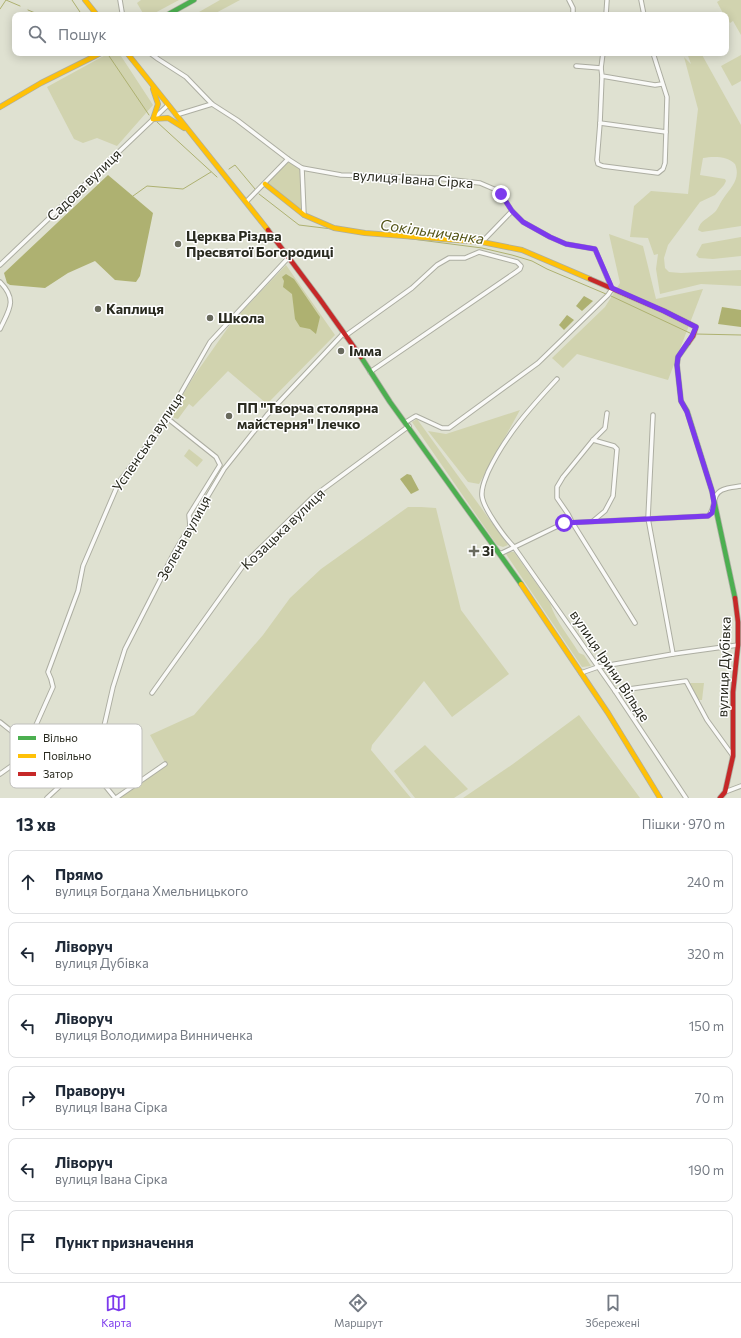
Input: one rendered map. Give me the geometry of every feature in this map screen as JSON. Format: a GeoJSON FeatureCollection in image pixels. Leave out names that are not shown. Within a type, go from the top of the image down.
{"type":"FeatureCollection","features":[{"type":"Feature","properties":{"kind":"main road"},"geometry":{"type":"LineString","coordinates":[[85,0],[95,12]]}},
{"type":"Feature","properties":{"kind":"main road"},"geometry":{"type":"LineString","coordinates":[[172,12],[194,0]]}},
{"type":"Feature","properties":{"kind":"main road"},"geometry":{"type":"LineString","coordinates":[[0,107],[41,83],[95,56]]}},
{"type":"Feature","properties":{"kind":"main road"},"geometry":{"type":"LineString","coordinates":[[129,56],[188,131],[247,201],[289,257],[344,334],[390,403],[407,424],[499,553],[581,673],[660,798]]}},
{"type":"Feature","properties":{"kind":"main road"},"geometry":{"type":"LineString","coordinates":[[150,82],[158,102],[158,109],[153,119]]}},
{"type":"Feature","properties":{"kind":"main road"},"geometry":{"type":"LineString","coordinates":[[153,119],[168,118],[188,131]]}},
{"type":"Feature","properties":{"kind":"main road"},"geometry":{"type":"LineString","coordinates":[[264,184],[304,215],[334,228],[365,233],[482,242],[522,250],[612,288]]}},
{"type":"Feature","properties":{"kind":"main road","name":"вулиця Дубівка"},"geometry":{"type":"LineString","coordinates":[[612,288],[696,327],[693,335],[678,357],[678,384],[681,401],[687,412],[712,491],[735,596],[738,622],[738,645],[733,692],[733,756]]}},
{"type":"Feature","properties":{"kind":"main road"},"geometry":{"type":"LineString","coordinates":[[720,798],[724,792],[733,756]]}},
{"type":"Feature","properties":{"kind":"street"},"geometry":{"type":"LineString","coordinates":[[120,0],[122,12]]}},
{"type":"Feature","properties":{"kind":"street"},"geometry":{"type":"LineString","coordinates":[[570,0],[573,12]]}},
{"type":"Feature","properties":{"kind":"street"},"geometry":{"type":"LineString","coordinates":[[606,12],[607,0]]}},
{"type":"Feature","properties":{"kind":"street"},"geometry":{"type":"LineString","coordinates":[[641,0],[643,12]]}},
{"type":"Feature","properties":{"kind":"street","name":"вулиця Івана Сірка"},"geometry":{"type":"LineString","coordinates":[[154,56],[186,77],[212,104],[302,168],[341,175],[436,178],[480,183],[494,189],[501,194],[512,211],[523,222],[566,244],[595,249],[612,288]]}},
{"type":"Feature","properties":{"kind":"street"},"geometry":{"type":"LineString","coordinates":[[603,56],[598,164],[603,166],[658,173],[663,169],[665,163],[667,97],[654,56]]}},
{"type":"Feature","properties":{"kind":"street"},"geometry":{"type":"LineString","coordinates":[[576,66],[601,68]]}},
{"type":"Feature","properties":{"kind":"street"},"geometry":{"type":"LineString","coordinates":[[602,76],[655,85],[662,84]]}},
{"type":"Feature","properties":{"kind":"street"},"geometry":{"type":"LineString","coordinates":[[176,115],[212,104]]}},
{"type":"Feature","properties":{"kind":"street","name":"Садова вулиця"},"geometry":{"type":"LineString","coordinates":[[0,265],[168,105]]}},
{"type":"Feature","properties":{"kind":"street"},"geometry":{"type":"LineString","coordinates":[[600,123],[666,132]]}},
{"type":"Feature","properties":{"kind":"street"},"geometry":{"type":"LineString","coordinates":[[247,201],[288,159]]}},
{"type":"Feature","properties":{"kind":"street"},"geometry":{"type":"LineString","coordinates":[[302,168],[304,215]]}},
{"type":"Feature","properties":{"kind":"street"},"geometry":{"type":"LineString","coordinates":[[482,242],[512,211]]}},
{"type":"Feature","properties":{"kind":"street","name":"Зелена вулиця"},"geometry":{"type":"LineString","coordinates":[[105,724],[113,688],[125,650],[174,553],[224,469],[267,415],[341,336],[412,288],[437,265],[449,258],[465,258],[479,252],[517,262],[521,266],[516,272],[370,372]]}},
{"type":"Feature","properties":{"kind":"street","name":"Успенська вулиця"},"geometry":{"type":"LineString","coordinates":[[36,724],[53,687],[48,672],[78,591],[83,566],[119,482],[168,418],[210,342],[289,257]]}},
{"type":"Feature","properties":{"kind":"street"},"geometry":{"type":"LineString","coordinates":[[0,282],[8,292],[11,303],[0,329]]}},
{"type":"Feature","properties":{"kind":"street"},"geometry":{"type":"LineString","coordinates":[[407,424],[416,416],[442,428],[448,428],[538,363],[608,295],[612,288]]}},
{"type":"Feature","properties":{"kind":"street","name":"вулиця Ірини Вільде"},"geometry":{"type":"LineString","coordinates":[[557,379],[532,406],[512,432],[495,458],[482,486],[481,495],[483,504],[615,691],[686,798]]}},
{"type":"Feature","properties":{"kind":"street"},"geometry":{"type":"LineString","coordinates":[[607,413],[605,428],[593,440],[563,477],[557,487],[557,498],[635,623]]}},
{"type":"Feature","properties":{"kind":"street"},"geometry":{"type":"LineString","coordinates":[[653,415],[648,518],[673,654]]}},
{"type":"Feature","properties":{"kind":"street"},"geometry":{"type":"LineString","coordinates":[[168,418],[216,457],[224,469]]}},
{"type":"Feature","properties":{"kind":"street","name":"Козацька вулиця"},"geometry":{"type":"LineString","coordinates":[[152,693],[244,564],[314,496],[407,424]]}},
{"type":"Feature","properties":{"kind":"street"},"geometry":{"type":"LineString","coordinates":[[593,440],[614,446],[617,449],[613,496],[605,511],[593,521]]}},
{"type":"Feature","properties":{"kind":"street"},"geometry":{"type":"LineString","coordinates":[[190,526],[189,515],[220,465]]}},
{"type":"Feature","properties":{"kind":"street"},"geometry":{"type":"LineString","coordinates":[[499,553],[564,523],[708,516],[712,513],[716,495],[722,490],[741,486]]}},
{"type":"Feature","properties":{"kind":"street"},"geometry":{"type":"LineString","coordinates":[[581,673],[598,667],[738,645]]}},
{"type":"Feature","properties":{"kind":"street"},"geometry":{"type":"LineString","coordinates":[[615,691],[686,681],[707,720],[733,756]]}},
{"type":"Feature","properties":{"kind":"street"},"geometry":{"type":"LineString","coordinates":[[0,722],[10,730]]}},
{"type":"Feature","properties":{"kind":"street"},"geometry":{"type":"LineString","coordinates":[[142,780],[165,764]]}},
{"type":"Feature","properties":{"kind":"street"},"geometry":{"type":"LineString","coordinates":[[0,774],[10,767]]}},
{"type":"Feature","properties":{"kind":"street"},"geometry":{"type":"LineString","coordinates":[[724,792],[741,786]]}},
{"type":"Feature","properties":{"kind":"street"},"geometry":{"type":"LineString","coordinates":[[47,798],[58,788]]}},
{"type":"Feature","properties":{"kind":"street"},"geometry":{"type":"LineString","coordinates":[[107,788],[116,798],[130,788]]}},
{"type":"Feature","properties":{"kind":"shaded area"},"geometry":{"type":"Polygon","coordinates":[[[141,0],[179,0],[157,12],[142,12],[137,3],[141,0]]]}},
{"type":"Feature","properties":{"kind":"shaded area"},"geometry":{"type":"Polygon","coordinates":[[[220,0],[240,0],[218,12],[199,12],[220,0]]]}},
{"type":"Feature","properties":{"kind":"shaded area"},"geometry":{"type":"Polygon","coordinates":[[[720,0],[741,0],[741,35],[733,21],[730,23],[729,12],[722,12],[717,2],[720,0]]]}},
{"type":"Feature","properties":{"kind":"shaded area"},"geometry":{"type":"Polygon","coordinates":[[[741,55],[741,81],[732,86],[721,66],[741,55]]]}},
{"type":"Feature","properties":{"kind":"shaded area"},"geometry":{"type":"Polygon","coordinates":[[[104,56],[121,56],[153,105],[117,146],[97,138],[83,143],[74,139],[47,87],[104,56]]]}},
{"type":"Feature","properties":{"kind":"shaded area"},"geometry":{"type":"Polygon","coordinates":[[[688,56],[703,56],[741,125],[741,226],[702,232],[698,230],[702,222],[716,211],[732,187],[737,174],[735,164],[728,159],[716,157],[703,158],[700,175],[725,179],[726,181],[715,195],[700,202],[668,245],[664,258],[665,268],[669,272],[681,273],[741,270],[741,286],[701,284],[660,294],[656,269],[658,254],[654,255],[648,238],[630,237],[634,206],[651,191],[688,194],[698,109],[684,57],[691,64],[688,56]]]}},
{"type":"Feature","properties":{"kind":"shaded area"},"geometry":{"type":"Polygon","coordinates":[[[291,162],[300,168],[302,172],[303,211],[301,213],[267,185],[268,181],[286,163],[291,162]]]}},
{"type":"Feature","properties":{"kind":"shaded area"},"geometry":{"type":"Polygon","coordinates":[[[108,175],[153,213],[140,276],[136,282],[115,280],[95,261],[68,273],[45,288],[10,285],[7,283],[4,273],[108,175]]]}},
{"type":"Feature","properties":{"kind":"shaded area"},"geometry":{"type":"Polygon","coordinates":[[[609,234],[643,246],[656,299],[703,289],[668,380],[577,354],[563,368],[552,358],[605,307],[620,283],[609,234]]]}},
{"type":"Feature","properties":{"kind":"shaded area"},"geometry":{"type":"Polygon","coordinates":[[[741,237],[741,256],[713,259],[699,258],[696,255],[702,244],[741,237]]]}},
{"type":"Feature","properties":{"kind":"shaded area"},"geometry":{"type":"Polygon","coordinates":[[[286,265],[335,335],[267,404],[228,371],[193,407],[189,404],[178,419],[174,418],[172,413],[194,376],[232,322],[286,265]]]}},
{"type":"Feature","properties":{"kind":"shaded area"},"geometry":{"type":"Polygon","coordinates":[[[286,274],[294,279],[320,317],[316,334],[310,329],[300,327],[295,319],[292,294],[283,287],[284,281],[282,277],[286,274]]]}},
{"type":"Feature","properties":{"kind":"shaded area"},"geometry":{"type":"Polygon","coordinates":[[[584,296],[593,301],[582,311],[576,306],[584,296]]]}},
{"type":"Feature","properties":{"kind":"shaded area"},"geometry":{"type":"Polygon","coordinates":[[[722,307],[741,310],[741,327],[718,324],[722,307]]]}},
{"type":"Feature","properties":{"kind":"shaded area"},"geometry":{"type":"Polygon","coordinates":[[[567,315],[574,320],[564,330],[559,325],[567,315]]]}},
{"type":"Feature","properties":{"kind":"shaded area"},"geometry":{"type":"Polygon","coordinates":[[[520,410],[479,484],[468,482],[428,431],[446,434],[520,410]]]}},
{"type":"Feature","properties":{"kind":"shaded area"},"geometry":{"type":"Polygon","coordinates":[[[417,419],[508,545],[503,547],[497,545],[412,422],[417,419]]]}},
{"type":"Feature","properties":{"kind":"shaded area"},"geometry":{"type":"Polygon","coordinates":[[[189,449],[203,460],[197,467],[184,456],[189,449]]]}},
{"type":"Feature","properties":{"kind":"shaded area"},"geometry":{"type":"Polygon","coordinates":[[[407,474],[411,475],[419,490],[411,494],[400,479],[407,474]]]}},
{"type":"Feature","properties":{"kind":"shaded area"},"geometry":{"type":"Polygon","coordinates":[[[408,507],[436,508],[461,610],[509,674],[452,717],[424,681],[372,745],[371,750],[411,798],[117,798],[131,788],[142,788],[142,781],[166,764],[150,735],[194,715],[263,635],[290,598],[321,569],[408,507]]]}},
{"type":"Feature","properties":{"kind":"shaded area"},"geometry":{"type":"Polygon","coordinates":[[[509,552],[514,552],[550,603],[559,623],[579,653],[584,655],[591,666],[582,667],[506,554],[509,552]]]}},
{"type":"Feature","properties":{"kind":"shaded area"},"geometry":{"type":"Polygon","coordinates":[[[690,683],[704,683],[702,700],[698,700],[690,683]]]}},
{"type":"Feature","properties":{"kind":"shaded area"},"geometry":{"type":"Polygon","coordinates":[[[579,715],[640,798],[463,798],[513,764],[579,715]]]}},
{"type":"Feature","properties":{"kind":"shaded area"},"geometry":{"type":"Polygon","coordinates":[[[425,745],[468,789],[454,798],[415,798],[394,771],[425,745]]]}},
{"type":"Feature","properties":{"kind":"waterway"},"geometry":{"type":"LineString","coordinates":[[6,0],[20,6]]}},
{"type":"Feature","properties":{"kind":"waterway"},"geometry":{"type":"LineString","coordinates":[[0,9],[6,0]]}},
{"type":"Feature","properties":{"kind":"waterway"},"geometry":{"type":"LineString","coordinates":[[72,0],[80,12]]}},
{"type":"Feature","properties":{"kind":"waterway"},"geometry":{"type":"LineString","coordinates":[[28,10],[33,12]]}},
{"type":"Feature","properties":{"kind":"waterway"},"geometry":{"type":"LineString","coordinates":[[109,56],[149,115]]}},
{"type":"Feature","properties":{"kind":"waterway"},"geometry":{"type":"LineString","coordinates":[[157,122],[217,177]]}},
{"type":"Feature","properties":{"kind":"waterway"},"geometry":{"type":"LineString","coordinates":[[229,169],[235,165],[255,189]]}},
{"type":"Feature","properties":{"kind":"waterway"},"geometry":{"type":"LineString","coordinates":[[133,196],[147,186],[183,189],[211,172]]}},
{"type":"Feature","properties":{"kind":"waterway","name":"Сокільничанка"},"geometry":{"type":"LineString","coordinates":[[259,194],[299,225],[332,229]]}},
{"type":"Feature","properties":{"kind":"waterway","name":"Сокільничанка"},"geometry":{"type":"LineString","coordinates":[[404,238],[482,248],[512,255],[532,261],[606,294]]}},
{"type":"Feature","properties":{"kind":"waterway","name":"Сокільничанка"},"geometry":{"type":"LineString","coordinates":[[611,296],[692,334]]}},
{"type":"Feature","properties":{"kind":"waterway","name":"Сокільничанка"},"geometry":{"type":"LineString","coordinates":[[695,334],[741,335]]}},
{"type":"Feature","properties":{"kind":"traffic: fast"},"geometry":{"type":"LineString","coordinates":[[172,12],[194,0]]}},
{"type":"Feature","properties":{"kind":"traffic: fast"},"geometry":{"type":"LineString","coordinates":[[688,343],[678,357],[677,365],[681,401],[687,411],[712,491],[735,598]]}},
{"type":"Feature","properties":{"kind":"traffic: fast"},"geometry":{"type":"LineString","coordinates":[[361,357],[390,402],[521,584]]}},
{"type":"Feature","properties":{"kind":"traffic: slow"},"geometry":{"type":"LineString","coordinates":[[85,0],[95,12]]}},
{"type":"Feature","properties":{"kind":"traffic: slow"},"geometry":{"type":"LineString","coordinates":[[0,107],[41,83],[95,56]]}},
{"type":"Feature","properties":{"kind":"traffic: slow"},"geometry":{"type":"LineString","coordinates":[[129,56],[268,230]]}},
{"type":"Feature","properties":{"kind":"traffic: slow"},"geometry":{"type":"LineString","coordinates":[[153,89],[158,104],[153,119]]}},
{"type":"Feature","properties":{"kind":"traffic: slow"},"geometry":{"type":"LineString","coordinates":[[153,119],[168,118],[184,128]]}},
{"type":"Feature","properties":{"kind":"traffic: slow"},"geometry":{"type":"LineString","coordinates":[[265,184],[304,215],[334,228],[365,233],[482,242],[522,250],[590,279]]}},
{"type":"Feature","properties":{"kind":"traffic: slow"},"geometry":{"type":"LineString","coordinates":[[521,584],[608,713],[660,798]]}},
{"type":"Feature","properties":{"kind":"traffic: jam"},"geometry":{"type":"LineString","coordinates":[[268,230],[361,357]]}},
{"type":"Feature","properties":{"kind":"traffic: jam"},"geometry":{"type":"LineString","coordinates":[[590,279],[664,311],[696,327],[693,336],[688,343]]}},
{"type":"Feature","properties":{"kind":"traffic: jam"},"geometry":{"type":"LineString","coordinates":[[720,798],[725,792],[733,756],[733,692],[738,645],[738,622],[735,598]]}},
{"type":"Feature","properties":{"kind":"place","name":"Церква Різдва Пресвятої Богородиці"},"geometry":{"type":"Point","coordinates":[178,244]}},
{"type":"Feature","properties":{"kind":"place","name":"Каплиця"},"geometry":{"type":"Point","coordinates":[98,309]}},
{"type":"Feature","properties":{"kind":"place","name":"Школа"},"geometry":{"type":"Point","coordinates":[210,318]}},
{"type":"Feature","properties":{"kind":"place","name":"Імма"},"geometry":{"type":"Point","coordinates":[341,351]}},
{"type":"Feature","properties":{"kind":"place","name":"ПП \"Творча столярна майстерня\" Ілечко"},"geometry":{"type":"Point","coordinates":[229,416]}},
{"type":"Feature","properties":{"kind":"place","name":"3і"},"geometry":{"type":"Point","coordinates":[474,551]}},
{"type":"Feature","properties":{"kind":"route"},"geometry":{"type":"LineString","coordinates":[[501,194],[512,211],[523,222],[566,244],[595,249],[612,288],[696,327],[685,349],[678,357],[678,384],[681,401],[687,412],[712,491],[714,503],[712,513],[708,516],[564,523]]}}]}
